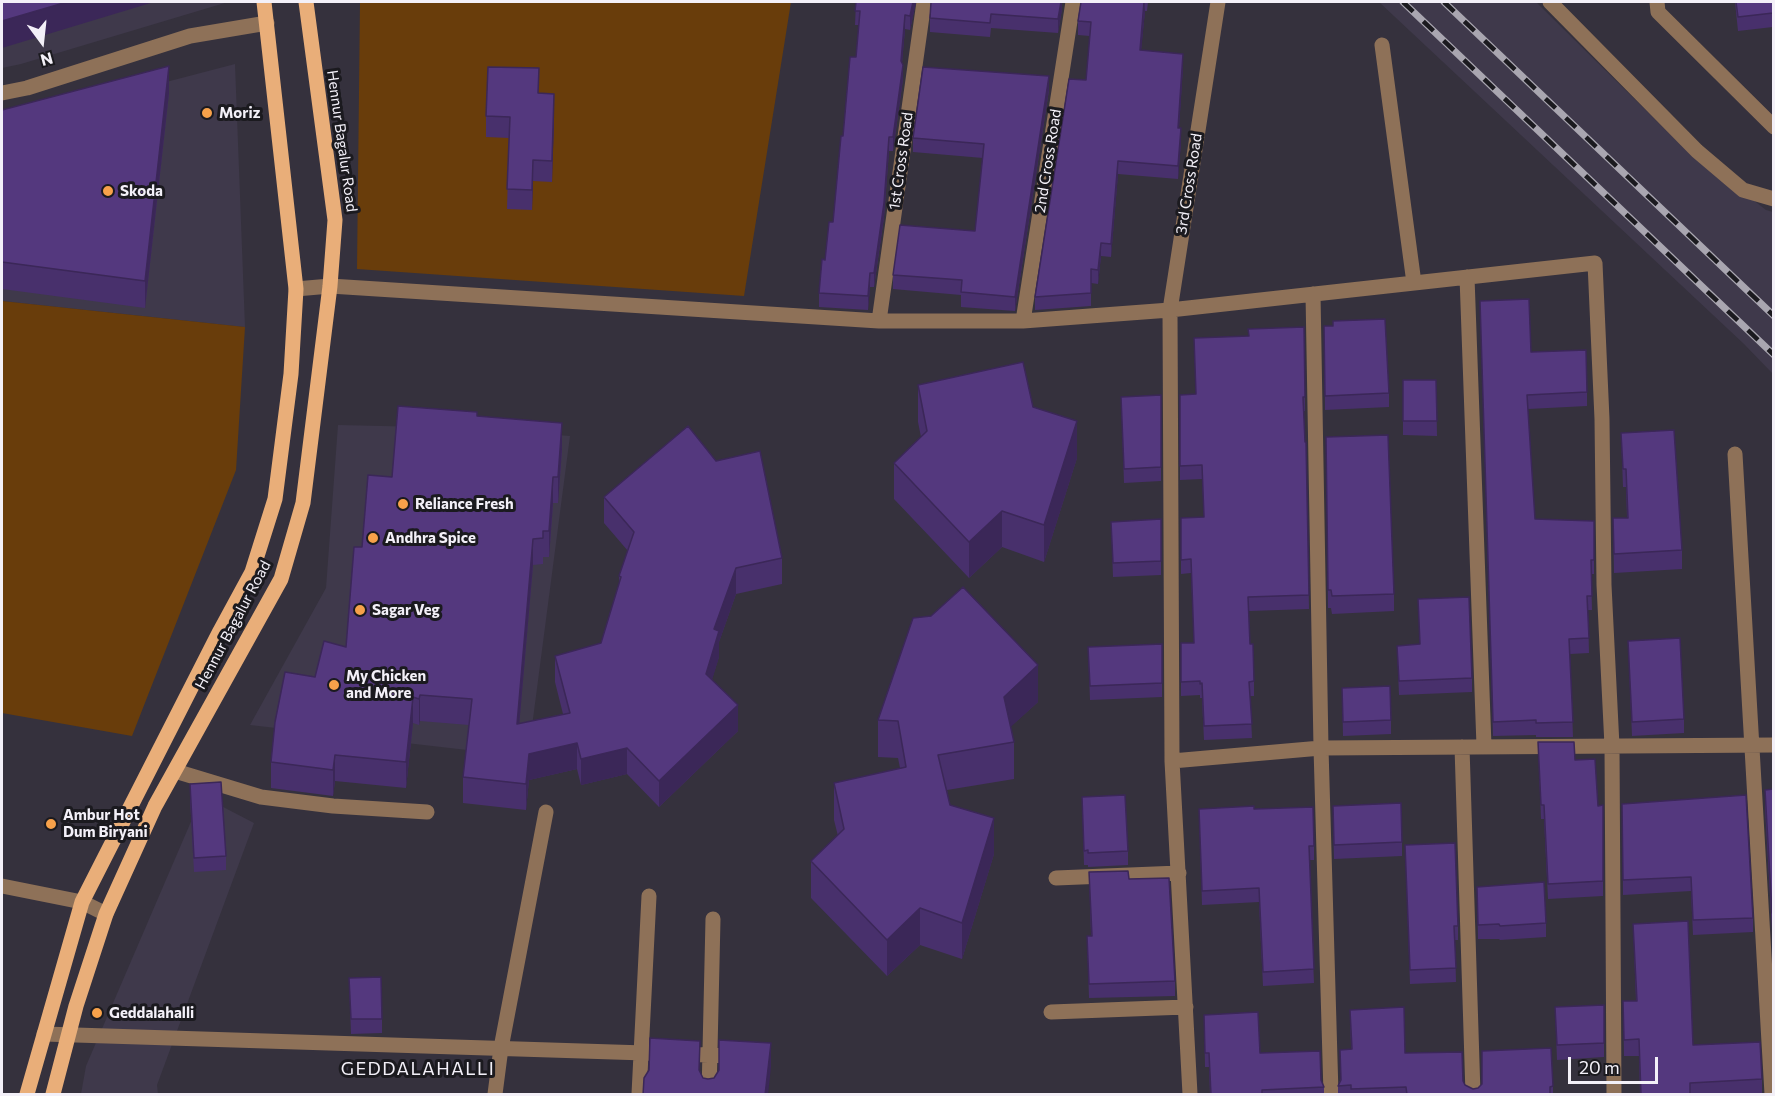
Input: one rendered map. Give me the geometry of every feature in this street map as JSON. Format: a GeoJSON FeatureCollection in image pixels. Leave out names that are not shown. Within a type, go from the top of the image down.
{"type":"FeatureCollection","features":[{"type":"Feature","properties":{"kind":"main road","name":"Hennur Bagalur Road"},"geometry":{"type":"LineString","coordinates":[[27,1095],[82,902],[252,572],[275,500],[291,374],[296,289],[264,2]]}},
{"type":"Feature","properties":{"kind":"main road","name":"Hennur Bagalur Road"},"geometry":{"type":"LineString","coordinates":[[53,1095],[68,1035],[106,914],[155,806],[280,579],[303,503],[330,286],[335,220],[306,2]]}},
{"type":"Feature","properties":{"kind":"street","name":"1st Cross Road"},"geometry":{"type":"LineString","coordinates":[[879,321],[924,2]]}},
{"type":"Feature","properties":{"kind":"street","name":"2nd Cross Road"},"geometry":{"type":"LineString","coordinates":[[1023,321],[1073,2]]}},
{"type":"Feature","properties":{"kind":"street","name":"3rd Cross Road"},"geometry":{"type":"LineString","coordinates":[[1190,1095],[1172,761],[1170,310],[1218,2]]}},
{"type":"Feature","properties":{"kind":"street"},"geometry":{"type":"LineString","coordinates":[[1550,2],[1697,151],[1743,190],[1773,199]]}},
{"type":"Feature","properties":{"kind":"street"},"geometry":{"type":"LineString","coordinates":[[1657,2],[1658,12],[1773,127]]}},
{"type":"Feature","properties":{"kind":"street"},"geometry":{"type":"LineString","coordinates":[[2,93],[27,88],[190,36],[267,23]]}},
{"type":"Feature","properties":{"kind":"street"},"geometry":{"type":"LineString","coordinates":[[1382,45],[1414,283]]}},
{"type":"Feature","properties":{"kind":"street"},"geometry":{"type":"LineString","coordinates":[[296,289],[330,286],[879,321],[1023,321],[1170,310],[1595,263],[1602,419],[1604,585],[1612,746],[1614,1095]]}},
{"type":"Feature","properties":{"kind":"street"},"geometry":{"type":"LineString","coordinates":[[1467,277],[1484,746]]}},
{"type":"Feature","properties":{"kind":"street"},"geometry":{"type":"LineString","coordinates":[[1313,294],[1321,748],[1331,1095]]}},
{"type":"Feature","properties":{"kind":"street"},"geometry":{"type":"LineString","coordinates":[[1735,454],[1772,1095]]}},
{"type":"Feature","properties":{"kind":"street"},"geometry":{"type":"LineString","coordinates":[[1172,761],[1321,748],[1773,745]]}},
{"type":"Feature","properties":{"kind":"street"},"geometry":{"type":"LineString","coordinates":[[1462,747],[1473,1095]]}},
{"type":"Feature","properties":{"kind":"street"},"geometry":{"type":"LineString","coordinates":[[175,771],[261,797],[333,806],[427,812]]}},
{"type":"Feature","properties":{"kind":"street"},"geometry":{"type":"LineString","coordinates":[[495,1095],[501,1048],[546,812]]}},
{"type":"Feature","properties":{"kind":"street"},"geometry":{"type":"LineString","coordinates":[[1056,878],[1179,873]]}},
{"type":"Feature","properties":{"kind":"street"},"geometry":{"type":"LineString","coordinates":[[2,886],[82,902],[106,914]]}},
{"type":"Feature","properties":{"kind":"street"},"geometry":{"type":"LineString","coordinates":[[639,1095],[643,1052],[649,896]]}},
{"type":"Feature","properties":{"kind":"street"},"geometry":{"type":"LineString","coordinates":[[709,1095],[713,919]]}},
{"type":"Feature","properties":{"kind":"street"},"geometry":{"type":"LineString","coordinates":[[1051,1012],[1186,1007]]}},
{"type":"Feature","properties":{"kind":"street"},"geometry":{"type":"LineString","coordinates":[[44,1034],[756,1056]]}},
{"type":"Feature","properties":{"kind":"shaded area"},"geometry":{"type":"Polygon","coordinates":[[[2,2],[228,2],[2,68],[2,2]]]}},
{"type":"Feature","properties":{"kind":"shaded area"},"geometry":{"type":"Polygon","coordinates":[[[360,2],[791,2],[744,296],[357,269],[360,2]]]}},
{"type":"Feature","properties":{"kind":"shaded area"},"geometry":{"type":"Polygon","coordinates":[[[1379,2],[1536,2],[1674,138],[1766,210],[1773,212],[1773,374],[1744,344],[1379,2]]]}},
{"type":"Feature","properties":{"kind":"shaded area"},"geometry":{"type":"Polygon","coordinates":[[[235,64],[245,327],[2,301],[2,125],[235,64]]]}},
{"type":"Feature","properties":{"kind":"shaded area"},"geometry":{"type":"Polygon","coordinates":[[[2,301],[245,327],[236,470],[132,736],[2,713],[2,301]]]}},
{"type":"Feature","properties":{"kind":"shaded area"},"geometry":{"type":"Polygon","coordinates":[[[338,425],[470,428],[570,436],[528,757],[250,725],[326,588],[338,425]]]}},
{"type":"Feature","properties":{"kind":"shaded area"},"geometry":{"type":"Polygon","coordinates":[[[202,796],[254,823],[157,1085],[158,1094],[81,1094],[86,1066],[202,796]]]}},
{"type":"Feature","properties":{"kind":"building"},"geometry":{"type":"Polygon","coordinates":[[[2,2],[67,2],[2,21],[2,2]]]}},
{"type":"Feature","properties":{"kind":"building"},"geometry":{"type":"Polygon","coordinates":[[[856,2],[913,2],[910,16],[905,15],[901,61],[903,65],[893,137],[889,137],[884,203],[874,273],[870,273],[868,296],[819,293],[829,222],[833,222],[850,57],[856,57],[860,11],[855,11],[856,2]]]}},
{"type":"Feature","properties":{"kind":"building"},"geometry":{"type":"Polygon","coordinates":[[[931,2],[1061,2],[1058,19],[991,14],[990,23],[930,18],[931,2]]]}},
{"type":"Feature","properties":{"kind":"building"},"geometry":{"type":"Polygon","coordinates":[[[1081,2],[1144,2],[1140,50],[1183,54],[1178,166],[1118,161],[1111,244],[1101,243],[1098,270],[1091,269],[1091,293],[1035,297],[1069,79],[1086,80],[1091,22],[1078,21],[1081,2]]]}},
{"type":"Feature","properties":{"kind":"building"},"geometry":{"type":"Polygon","coordinates":[[[1736,2],[1773,2],[1773,13],[1738,17],[1736,2]]]}},
{"type":"Feature","properties":{"kind":"building"},"geometry":{"type":"Polygon","coordinates":[[[169,66],[145,281],[2,262],[2,110],[169,66]]]}},
{"type":"Feature","properties":{"kind":"building"},"geometry":{"type":"Polygon","coordinates":[[[488,67],[539,68],[538,93],[554,94],[552,161],[533,160],[532,190],[507,189],[510,117],[486,116],[488,67]]]}},
{"type":"Feature","properties":{"kind":"building"},"geometry":{"type":"Polygon","coordinates":[[[923,67],[1049,76],[1015,297],[961,292],[962,280],[893,275],[900,225],[975,231],[984,144],[913,138],[923,67]]]}},
{"type":"Feature","properties":{"kind":"building"},"geometry":{"type":"Polygon","coordinates":[[[1529,299],[1531,352],[1586,350],[1587,392],[1527,395],[1535,519],[1594,521],[1594,560],[1591,560],[1592,596],[1587,596],[1589,638],[1569,639],[1573,722],[1536,723],[1536,720],[1493,722],[1480,301],[1529,299]]]}},
{"type":"Feature","properties":{"kind":"building"},"geometry":{"type":"Polygon","coordinates":[[[1385,319],[1389,393],[1325,396],[1324,326],[1333,326],[1333,321],[1385,319]]]}},
{"type":"Feature","properties":{"kind":"building"},"geometry":{"type":"Polygon","coordinates":[[[1304,327],[1305,397],[1303,397],[1309,595],[1248,597],[1250,644],[1253,644],[1254,681],[1249,682],[1252,724],[1204,726],[1202,683],[1200,684],[1200,681],[1181,682],[1181,643],[1194,643],[1191,559],[1181,560],[1181,518],[1204,517],[1202,465],[1180,466],[1180,395],[1196,394],[1194,338],[1249,336],[1248,329],[1304,327]]]}},
{"type":"Feature","properties":{"kind":"building"},"geometry":{"type":"Polygon","coordinates":[[[1023,362],[1033,407],[1077,421],[1044,525],[1002,511],[969,542],[894,463],[927,431],[918,385],[1023,362]]]}},
{"type":"Feature","properties":{"kind":"building"},"geometry":{"type":"Polygon","coordinates":[[[1403,380],[1436,380],[1437,421],[1403,421],[1403,380]]]}},
{"type":"Feature","properties":{"kind":"building"},"geometry":{"type":"Polygon","coordinates":[[[1161,395],[1161,467],[1124,469],[1121,397],[1161,395]]]}},
{"type":"Feature","properties":{"kind":"building"},"geometry":{"type":"Polygon","coordinates":[[[398,406],[477,412],[477,416],[562,423],[558,477],[553,477],[549,531],[543,531],[543,538],[533,539],[517,724],[570,713],[555,656],[601,643],[621,577],[619,576],[634,532],[604,497],[688,426],[716,461],[760,451],[782,558],[736,568],[714,629],[719,631],[706,674],[738,705],[659,781],[627,748],[581,759],[577,743],[529,754],[526,784],[463,777],[472,699],[420,695],[419,699],[413,697],[406,762],[335,755],[333,770],[271,762],[275,722],[285,672],[315,677],[324,641],[346,647],[354,547],[362,547],[368,475],[392,477],[398,406]]]}},
{"type":"Feature","properties":{"kind":"building"},"geometry":{"type":"Polygon","coordinates":[[[1674,430],[1682,550],[1614,554],[1613,518],[1628,518],[1626,469],[1623,469],[1621,433],[1674,430]]]}},
{"type":"Feature","properties":{"kind":"building"},"geometry":{"type":"Polygon","coordinates":[[[1388,435],[1394,594],[1332,596],[1331,590],[1328,590],[1326,437],[1388,435]]]}},
{"type":"Feature","properties":{"kind":"building"},"geometry":{"type":"Polygon","coordinates":[[[1161,519],[1161,561],[1113,563],[1111,522],[1161,519]]]}},
{"type":"Feature","properties":{"kind":"building"},"geometry":{"type":"Polygon","coordinates":[[[963,587],[1038,665],[1004,697],[1014,742],[938,755],[950,805],[994,818],[962,923],[920,908],[887,940],[811,861],[844,829],[834,783],[906,767],[898,721],[878,720],[913,618],[931,616],[963,587]]]}},
{"type":"Feature","properties":{"kind":"building"},"geometry":{"type":"Polygon","coordinates":[[[1469,597],[1472,678],[1399,681],[1397,646],[1420,644],[1418,599],[1469,597]]]}},
{"type":"Feature","properties":{"kind":"building"},"geometry":{"type":"Polygon","coordinates":[[[1680,638],[1684,719],[1632,722],[1628,641],[1680,638]]]}},
{"type":"Feature","properties":{"kind":"building"},"geometry":{"type":"Polygon","coordinates":[[[1162,644],[1162,683],[1090,686],[1088,647],[1162,644]]]}},
{"type":"Feature","properties":{"kind":"building"},"geometry":{"type":"Polygon","coordinates":[[[1390,686],[1391,720],[1343,722],[1342,688],[1390,686]]]}},
{"type":"Feature","properties":{"kind":"building"},"geometry":{"type":"Polygon","coordinates":[[[1538,742],[1574,742],[1575,760],[1595,759],[1598,806],[1603,805],[1603,881],[1548,884],[1538,742]]]}},
{"type":"Feature","properties":{"kind":"building"},"geometry":{"type":"Polygon","coordinates":[[[221,782],[226,856],[194,858],[190,784],[221,782]]]}},
{"type":"Feature","properties":{"kind":"building"},"geometry":{"type":"Polygon","coordinates":[[[1773,789],[1773,913],[1772,913],[1765,790],[1773,789]]]}},
{"type":"Feature","properties":{"kind":"building"},"geometry":{"type":"Polygon","coordinates":[[[1125,795],[1128,851],[1088,853],[1088,850],[1084,851],[1082,797],[1125,795]]]}},
{"type":"Feature","properties":{"kind":"building"},"geometry":{"type":"Polygon","coordinates":[[[1746,795],[1753,918],[1693,920],[1691,877],[1623,880],[1622,804],[1746,795]]]}},
{"type":"Feature","properties":{"kind":"building"},"geometry":{"type":"Polygon","coordinates":[[[1401,803],[1402,842],[1334,845],[1333,806],[1401,803]]]}},
{"type":"Feature","properties":{"kind":"building"},"geometry":{"type":"Polygon","coordinates":[[[1254,806],[1254,809],[1313,807],[1314,846],[1309,846],[1314,969],[1263,972],[1259,888],[1202,891],[1199,809],[1254,806]]]}},
{"type":"Feature","properties":{"kind":"building"},"geometry":{"type":"Polygon","coordinates":[[[1455,843],[1458,926],[1454,926],[1456,968],[1410,970],[1405,845],[1455,843]]]}},
{"type":"Feature","properties":{"kind":"building"},"geometry":{"type":"Polygon","coordinates":[[[1128,871],[1129,879],[1169,878],[1175,981],[1089,984],[1087,936],[1092,936],[1089,872],[1128,871]]]}},
{"type":"Feature","properties":{"kind":"building"},"geometry":{"type":"Polygon","coordinates":[[[1544,882],[1546,923],[1478,925],[1477,887],[1544,882]]]}},
{"type":"Feature","properties":{"kind":"building"},"geometry":{"type":"Polygon","coordinates":[[[1688,921],[1693,1045],[1760,1042],[1762,1079],[1690,1083],[1690,1095],[1641,1095],[1639,1039],[1624,1040],[1623,1001],[1637,1001],[1633,924],[1688,921]]]}},
{"type":"Feature","properties":{"kind":"building"},"geometry":{"type":"Polygon","coordinates":[[[381,977],[382,1019],[351,1019],[349,978],[381,977]]]}},
{"type":"Feature","properties":{"kind":"building"},"geometry":{"type":"Polygon","coordinates":[[[1604,1005],[1604,1043],[1557,1045],[1555,1007],[1604,1005]]]}},
{"type":"Feature","properties":{"kind":"building"},"geometry":{"type":"Polygon","coordinates":[[[1404,1007],[1405,1053],[1462,1052],[1463,1081],[1465,1085],[1473,1089],[1482,1084],[1482,1051],[1551,1048],[1553,1086],[1550,1087],[1550,1095],[1407,1095],[1406,1087],[1351,1089],[1351,1085],[1338,1086],[1341,1080],[1340,1050],[1352,1049],[1350,1010],[1404,1007]]]}},
{"type":"Feature","properties":{"kind":"building"},"geometry":{"type":"Polygon","coordinates":[[[1258,1012],[1260,1053],[1320,1051],[1321,1080],[1324,1087],[1262,1090],[1262,1095],[1211,1095],[1209,1053],[1205,1053],[1204,1015],[1258,1012]]]}},
{"type":"Feature","properties":{"kind":"building"},"geometry":{"type":"Polygon","coordinates":[[[650,1038],[700,1041],[699,1070],[703,1078],[708,1079],[714,1078],[719,1070],[719,1040],[771,1043],[765,1095],[643,1095],[644,1078],[649,1070],[650,1038]]]}},
{"type":"Feature","properties":{"kind":"railway"},"geometry":{"type":"LineString","coordinates":[[1403,2],[1774,355]]}},
{"type":"Feature","properties":{"kind":"railway"},"geometry":{"type":"LineString","coordinates":[[1444,2],[1774,316]]}},
{"type":"Feature","properties":{"kind":"place","name":"Moriz"},"geometry":{"type":"Point","coordinates":[207,113]}},
{"type":"Feature","properties":{"kind":"place","name":"Skoda"},"geometry":{"type":"Point","coordinates":[108,191]}},
{"type":"Feature","properties":{"kind":"place","name":"Reliance Fresh"},"geometry":{"type":"Point","coordinates":[403,504]}},
{"type":"Feature","properties":{"kind":"place","name":"Andhra Spice"},"geometry":{"type":"Point","coordinates":[373,538]}},
{"type":"Feature","properties":{"kind":"place","name":"Sagar Veg"},"geometry":{"type":"Point","coordinates":[360,610]}},
{"type":"Feature","properties":{"kind":"place","name":"My Chicken and More"},"geometry":{"type":"Point","coordinates":[334,685]}},
{"type":"Feature","properties":{"kind":"place","name":"Ambur Hot Dum Biryani"},"geometry":{"type":"Point","coordinates":[51,824]}},
{"type":"Feature","properties":{"kind":"place","name":"Geddalahalli"},"geometry":{"type":"Point","coordinates":[97,1013]}},
{"type":"Feature","properties":{"kind":"district","name":"GEDDALAHALLI"},"geometry":{"type":"Point","coordinates":[418,1069]}}]}
